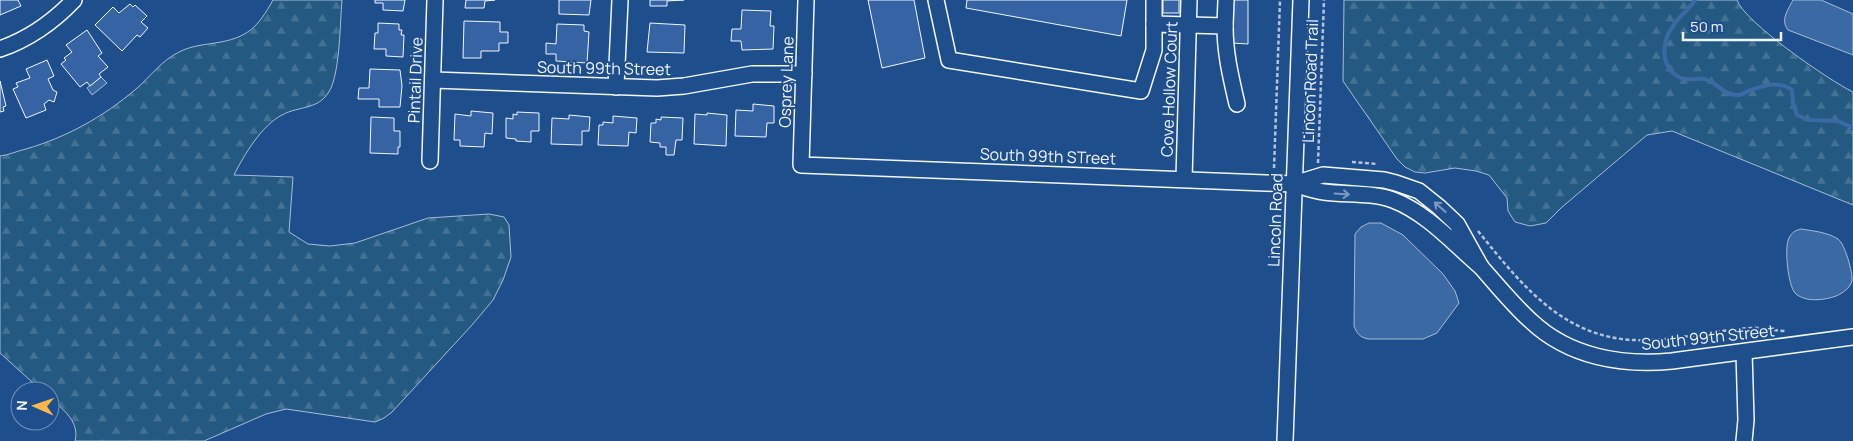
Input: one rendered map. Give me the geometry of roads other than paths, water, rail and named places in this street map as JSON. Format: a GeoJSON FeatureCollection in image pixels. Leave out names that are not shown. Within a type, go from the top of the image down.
{"type":"FeatureCollection","features":[{"type":"Feature","properties":{"kind":"street"},"geometry":{"type":"LineString","coordinates":[[0,49],[15,44],[39,30],[60,15],[74,0]]}},
{"type":"Feature","properties":{"kind":"street","name":"Pintail Drive"},"geometry":{"type":"LineString","coordinates":[[430,161],[436,0]]}},
{"type":"Feature","properties":{"kind":"street"},"geometry":{"type":"LineString","coordinates":[[616,87],[620,0]]}},
{"type":"Feature","properties":{"kind":"street","name":"Osprey Lane"},"geometry":{"type":"LineString","coordinates":[[801,165],[806,0]]}},
{"type":"Feature","properties":{"kind":"street"},"geometry":{"type":"LineString","coordinates":[[936,0],[949,60],[1141,91],[1154,50],[1154,0]]}},
{"type":"Feature","properties":{"kind":"street","name":"Cove Hollow Court"},"geometry":{"type":"LineString","coordinates":[[1184,179],[1189,0]]}},
{"type":"Feature","properties":{"kind":"street"},"geometry":{"type":"LineString","coordinates":[[1226,0],[1225,47],[1227,64],[1237,104]]}},
{"type":"Feature","properties":{"kind":"street","name":"Lincoln Road"},"geometry":{"type":"LineString","coordinates":[[1285,441],[1301,0]]}},
{"type":"Feature","properties":{"kind":"street"},"geometry":{"type":"LineString","coordinates":[[1154,24],[1225,26]]}},
{"type":"Feature","properties":{"kind":"street","name":"South 99th Street"},"geometry":{"type":"LineString","coordinates":[[433,80],[666,88],[752,74],[804,74]]}},
{"type":"Feature","properties":{"kind":"street","name":"South 99th STreet"},"geometry":{"type":"LineString","coordinates":[[801,165],[1294,184]]}},
{"type":"Feature","properties":{"kind":"street","name":"South 99th Street"},"geometry":{"type":"LineString","coordinates":[[1294,184],[1322,192],[1370,195],[1391,199],[1412,209],[1430,222],[1481,267],[1531,322],[1547,334],[1581,352],[1608,359],[1636,363],[1662,362],[1853,336]]}},
{"type":"Feature","properties":{"kind":"street"},"geometry":{"type":"LineString","coordinates":[[1744,352],[1746,420],[1744,441]]}},
{"type":"Feature","properties":{"kind":"waterway"},"geometry":{"type":"LineString","coordinates":[[1695,0],[1675,22],[1666,40],[1666,62],[1674,74],[1683,79],[1709,80],[1733,95],[1740,95],[1765,86],[1782,85],[1792,90],[1793,103],[1797,115],[1809,120],[1838,121],[1853,128]]}}]}
